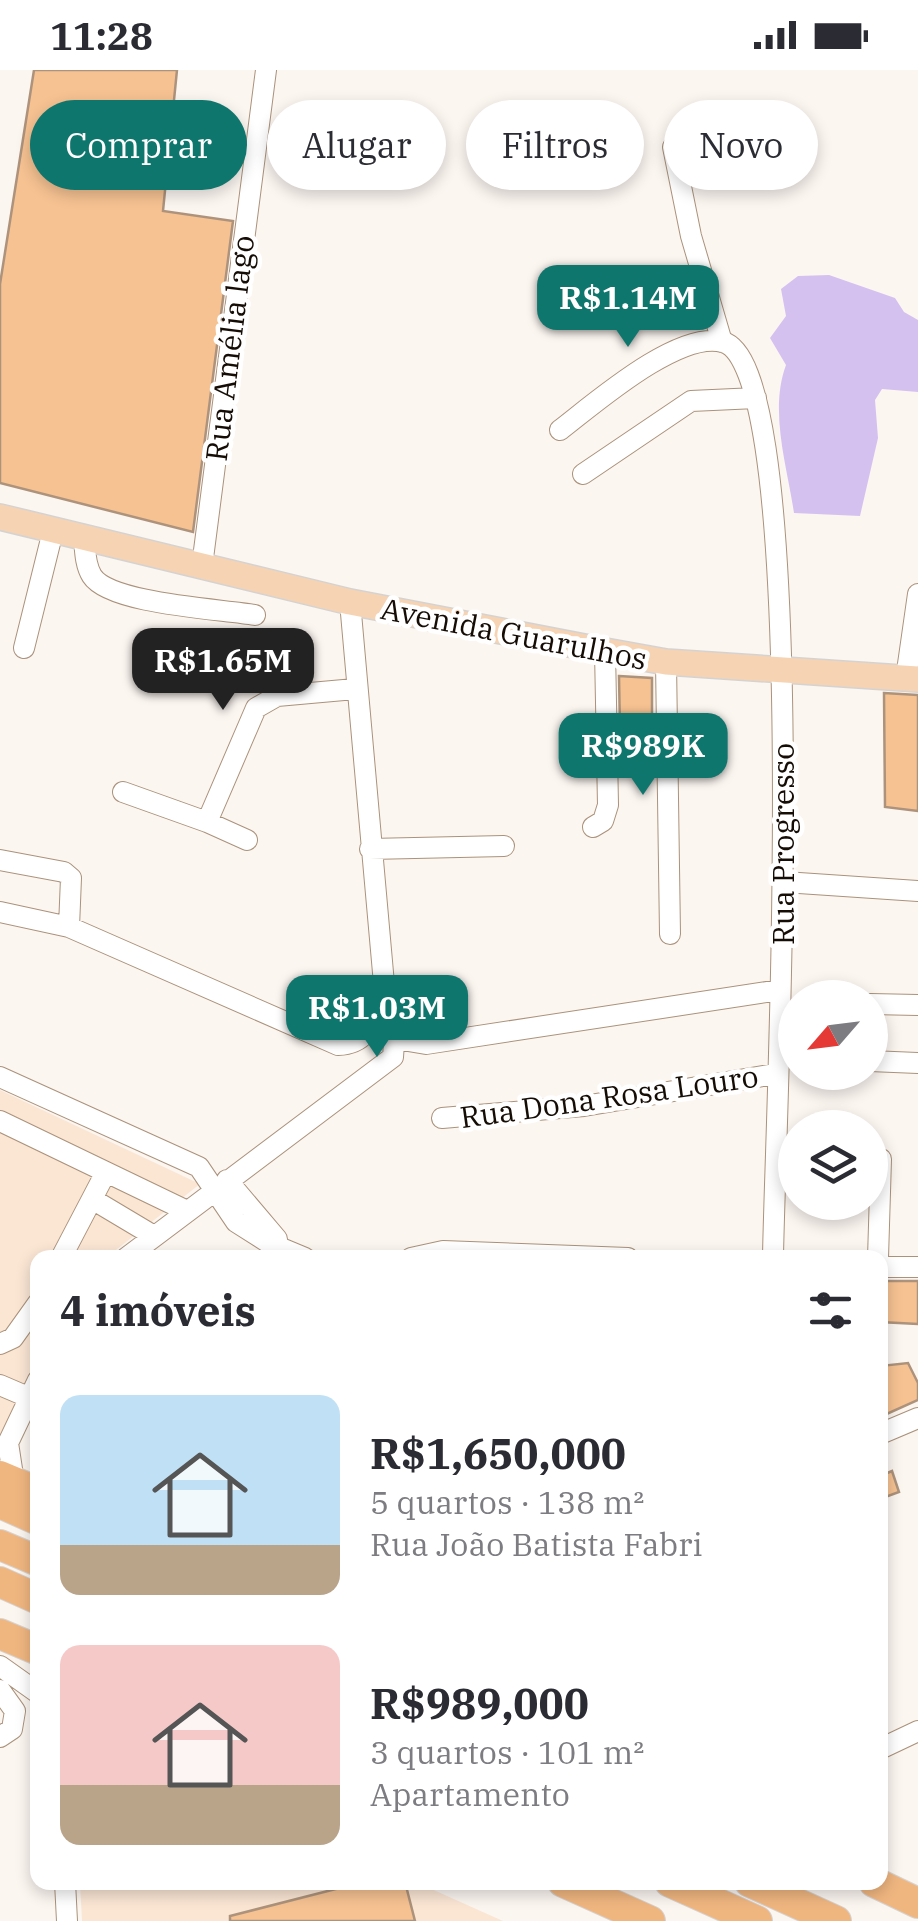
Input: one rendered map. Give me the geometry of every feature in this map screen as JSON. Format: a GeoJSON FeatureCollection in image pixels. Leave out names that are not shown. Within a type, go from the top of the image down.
{"type":"FeatureCollection","features":[{"type":"Feature","properties":{"kind":"highway"},"geometry":{"type":"LineString","coordinates":[[13,1488],[30,1510]]}},
{"type":"Feature","properties":{"kind":"highway"},"geometry":{"type":"LineString","coordinates":[[0,1544],[30,1558]]}},
{"type":"Feature","properties":{"kind":"highway"},"geometry":{"type":"LineString","coordinates":[[0,1582],[30,1595]]}},
{"type":"Feature","properties":{"kind":"highway"},"geometry":{"type":"LineString","coordinates":[[0,1634],[30,1647]]}},
{"type":"Feature","properties":{"kind":"highway"},"geometry":{"type":"LineString","coordinates":[[888,1889],[918,1903]]}},
{"type":"Feature","properties":{"kind":"highway"},"geometry":{"type":"LineString","coordinates":[[582,1890],[650,1921]]}},
{"type":"Feature","properties":{"kind":"highway"},"geometry":{"type":"LineString","coordinates":[[688,1890],[757,1921]]}},
{"type":"Feature","properties":{"kind":"highway"},"geometry":{"type":"LineString","coordinates":[[768,1890],[836,1921]]}},
{"type":"Feature","properties":{"kind":"main road","name":"Avenida Guarulhos"},"geometry":{"type":"LineString","coordinates":[[0,517],[350,602],[666,662],[912,679]]}},
{"type":"Feature","properties":{"kind":"street","name":"Rua Amélia lago"},"geometry":{"type":"LineString","coordinates":[[202,566],[266,70]]}},
{"type":"Feature","properties":{"kind":"street"},"geometry":{"type":"LineString","coordinates":[[560,430],[665,355],[685,346],[722,342],[682,190]]}},
{"type":"Feature","properties":{"kind":"street","name":"Rua Progresso"},"geometry":{"type":"LineString","coordinates":[[722,342],[734,348],[750,371],[770,453],[782,670],[785,980]]}},
{"type":"Feature","properties":{"kind":"street"},"geometry":{"type":"LineString","coordinates":[[583,474],[692,401],[756,398]]}},
{"type":"Feature","properties":{"kind":"street"},"geometry":{"type":"LineString","coordinates":[[24,648],[53,530]]}},
{"type":"Feature","properties":{"kind":"street"},"geometry":{"type":"LineString","coordinates":[[84,538],[90,574],[120,594],[255,615]]}},
{"type":"Feature","properties":{"kind":"street"},"geometry":{"type":"LineString","coordinates":[[912,679],[918,594]]}},
{"type":"Feature","properties":{"kind":"street"},"geometry":{"type":"LineString","coordinates":[[136,1250],[346,1089],[388,1062],[396,1039],[386,995],[370,849],[350,602]]}},
{"type":"Feature","properties":{"kind":"street"},"geometry":{"type":"LineString","coordinates":[[593,826],[603,822],[608,805],[605,651]]}},
{"type":"Feature","properties":{"kind":"street"},"geometry":{"type":"LineString","coordinates":[[666,662],[670,934]]}},
{"type":"Feature","properties":{"kind":"street"},"geometry":{"type":"LineString","coordinates":[[207,822],[256,708],[277,696],[355,689]]}},
{"type":"Feature","properties":{"kind":"street"},"geometry":{"type":"LineString","coordinates":[[123,792],[247,840]]}},
{"type":"Feature","properties":{"kind":"street"},"geometry":{"type":"LineString","coordinates":[[370,849],[504,846]]}},
{"type":"Feature","properties":{"kind":"street"},"geometry":{"type":"LineString","coordinates":[[0,860],[64,872],[71,878],[69,926]]}},
{"type":"Feature","properties":{"kind":"street"},"geometry":{"type":"LineString","coordinates":[[784,882],[918,890]]}},
{"type":"Feature","properties":{"kind":"street"},"geometry":{"type":"LineString","coordinates":[[0,912],[69,926],[338,1045],[356,1044],[367,1035],[386,995]]}},
{"type":"Feature","properties":{"kind":"street"},"geometry":{"type":"LineString","coordinates":[[396,1039],[426,1044],[778,999]]}},
{"type":"Feature","properties":{"kind":"street"},"geometry":{"type":"LineString","coordinates":[[888,1005],[918,1006]]}},
{"type":"Feature","properties":{"kind":"street"},"geometry":{"type":"LineString","coordinates":[[367,1035],[374,1050],[388,1062]]}},
{"type":"Feature","properties":{"kind":"street"},"geometry":{"type":"LineString","coordinates":[[338,1045],[353,1066],[346,1089]]}},
{"type":"Feature","properties":{"kind":"street"},"geometry":{"type":"LineString","coordinates":[[888,1062],[918,1064]]}},
{"type":"Feature","properties":{"kind":"street","name":"Rua Dona Rosa Louro"},"geometry":{"type":"LineString","coordinates":[[442,1118],[584,1106],[778,1064]]}},
{"type":"Feature","properties":{"kind":"street"},"geometry":{"type":"LineString","coordinates":[[0,1077],[199,1167],[293,1250]]}},
{"type":"Feature","properties":{"kind":"street","name":"Rua Progresso"},"geometry":{"type":"LineString","coordinates":[[773,1250],[781,1090]]}},
{"type":"Feature","properties":{"kind":"street"},"geometry":{"type":"LineString","coordinates":[[0,1122],[187,1211]]}},
{"type":"Feature","properties":{"kind":"street"},"geometry":{"type":"LineString","coordinates":[[65,1250],[106,1172]]}},
{"type":"Feature","properties":{"kind":"street"},"geometry":{"type":"LineString","coordinates":[[92,1199],[154,1236]]}},
{"type":"Feature","properties":{"kind":"street"},"geometry":{"type":"LineString","coordinates":[[878,1250],[879,1220]]}},
{"type":"Feature","properties":{"kind":"street"},"geometry":{"type":"LineString","coordinates":[[888,1266],[918,1267]]}},
{"type":"Feature","properties":{"kind":"street"},"geometry":{"type":"LineString","coordinates":[[0,1344],[12,1338],[30,1314]]}},
{"type":"Feature","properties":{"kind":"street"},"geometry":{"type":"LineString","coordinates":[[0,1385],[30,1388]]}},
{"type":"Feature","properties":{"kind":"street"},"geometry":{"type":"LineString","coordinates":[[13,1488],[4,1441],[30,1393]]}},
{"type":"Feature","properties":{"kind":"street"},"geometry":{"type":"LineString","coordinates":[[888,1431],[918,1418]]}},
{"type":"Feature","properties":{"kind":"street"},"geometry":{"type":"LineString","coordinates":[[0,1666],[30,1687]]}},
{"type":"Feature","properties":{"kind":"street"},"geometry":{"type":"LineString","coordinates":[[0,1690],[15,1711],[12,1729],[0,1737]]}},
{"type":"Feature","properties":{"kind":"street"},"geometry":{"type":"LineString","coordinates":[[888,1746],[918,1731]]}},
{"type":"Feature","properties":{"kind":"street"},"geometry":{"type":"LineString","coordinates":[[65,1890],[67,1921]]}},
{"type":"Feature","properties":{"kind":"shaded area"},"geometry":{"type":"Polygon","coordinates":[[[829,275],[895,298],[904,312],[918,320],[918,392],[882,389],[875,400],[878,438],[860,516],[794,513],[781,439],[779,401],[786,365],[770,338],[786,316],[781,289],[798,276],[829,275]]]}},
{"type":"Feature","properties":{"kind":"shaded area"},"geometry":{"type":"Polygon","coordinates":[[[0,1090],[200,1184],[116,1250],[30,1250],[30,1375],[0,1440],[0,1090]]]}},
{"type":"Feature","properties":{"kind":"shaded area"},"geometry":{"type":"Polygon","coordinates":[[[80,1890],[434,1890],[503,1921],[82,1921],[80,1890]]]}},
{"type":"Feature","properties":{"kind":"building"},"geometry":{"type":"Polygon","coordinates":[[[34,70],[177,70],[174,100],[30,100],[30,190],[165,190],[163,211],[233,221],[193,532],[0,483],[0,284],[34,70]]]}},
{"type":"Feature","properties":{"kind":"building"},"geometry":{"type":"Polygon","coordinates":[[[619,676],[652,678],[652,729],[620,729],[619,676]]]}},
{"type":"Feature","properties":{"kind":"building"},"geometry":{"type":"Polygon","coordinates":[[[884,693],[918,695],[918,811],[885,807],[884,693]]]}},
{"type":"Feature","properties":{"kind":"building"},"geometry":{"type":"Polygon","coordinates":[[[888,1281],[918,1281],[918,1324],[888,1322],[888,1281]]]}},
{"type":"Feature","properties":{"kind":"building"},"geometry":{"type":"Polygon","coordinates":[[[908,1363],[918,1383],[918,1400],[888,1413],[888,1365],[908,1363]]]}},
{"type":"Feature","properties":{"kind":"building"},"geometry":{"type":"Polygon","coordinates":[[[892,1471],[899,1492],[888,1496],[888,1473],[892,1471]]]}},
{"type":"Feature","properties":{"kind":"building"},"geometry":{"type":"Polygon","coordinates":[[[332,1890],[407,1890],[415,1921],[230,1921],[230,1916],[332,1890]]]}}]}
